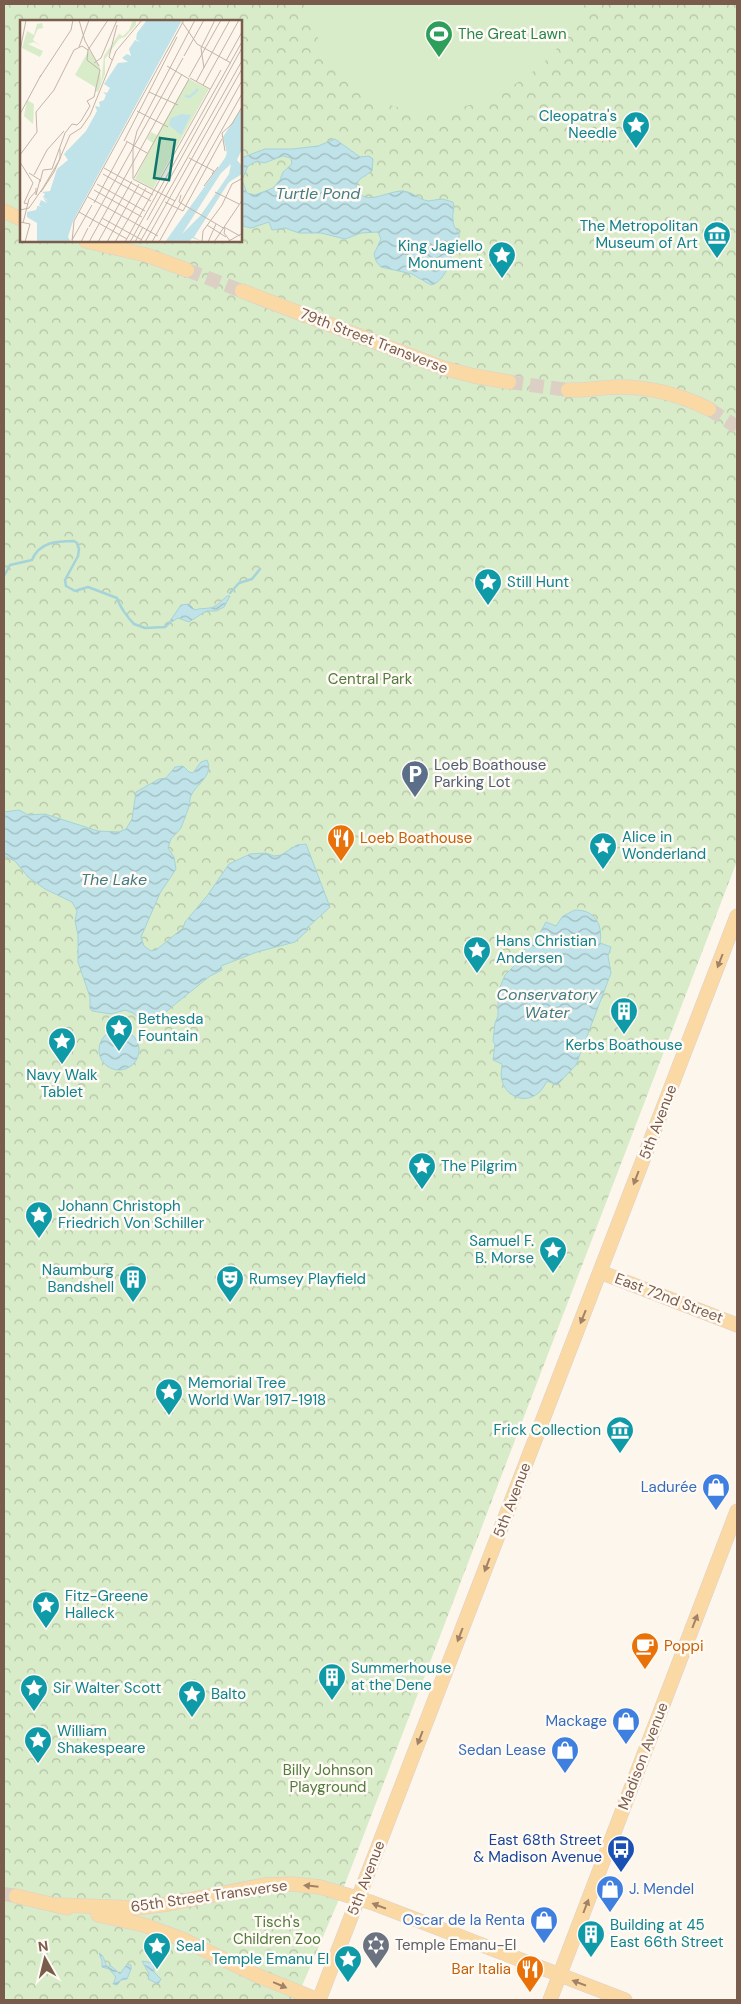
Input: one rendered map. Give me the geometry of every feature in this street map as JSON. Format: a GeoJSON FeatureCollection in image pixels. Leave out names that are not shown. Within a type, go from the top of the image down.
{"type":"FeatureCollection","features":[{"type":"Feature","properties":{"kind":"main road"},"geometry":{"type":"LineString","coordinates":[[4,211],[20,219]]}},
{"type":"Feature","properties":{"kind":"main road"},"geometry":{"type":"LineString","coordinates":[[90,242],[152,257],[187,270]]}},
{"type":"Feature","properties":{"kind":"main road","name":"79th Street Transverse"},"geometry":{"type":"LineString","coordinates":[[242,291],[442,368],[509,382]]}},
{"type":"Feature","properties":{"kind":"main road"},"geometry":{"type":"LineString","coordinates":[[568,390],[619,387],[650,390],[680,397],[709,409]]}},
{"type":"Feature","properties":{"kind":"main road","name":"5th Avenue"},"geometry":{"type":"LineString","coordinates":[[318,2000],[737,916]]}},
{"type":"Feature","properties":{"kind":"main road","name":"East 72nd Street"},"geometry":{"type":"LineString","coordinates":[[600,1272],[737,1325]]}},
{"type":"Feature","properties":{"kind":"main road","name":"Madison Avenue"},"geometry":{"type":"LineString","coordinates":[[550,2000],[737,1511]]}},
{"type":"Feature","properties":{"kind":"main road","name":"65th Street Transverse"},"geometry":{"type":"LineString","coordinates":[[59,1905],[137,1908],[242,1889],[278,1885],[308,1886],[334,1890],[625,2000]]}},
{"type":"Feature","properties":{"kind":"main road","name":"65th Street Transverse"},"geometry":{"type":"LineString","coordinates":[[16,1896],[144,1925],[198,1946],[243,1968],[318,2000]]}},
{"type":"Feature","properties":{"kind":"green space","name":"Central Park"},"geometry":{"type":"Polygon","coordinates":[[[4,4],[737,4],[737,861],[340,1897],[296,2000],[4,2000],[4,4]]]}},
{"type":"Feature","properties":{"kind":"green space","name":"The Great Lawn"},"geometry":{"type":"Polygon","coordinates":[[[306,4],[585,4],[562,42],[530,74],[505,90],[478,102],[449,109],[421,111],[393,106],[367,94],[343,74],[330,58],[320,41],[311,23],[306,4]]]}},
{"type":"Feature","properties":{"kind":"water","name":"Turtle Pond"},"geometry":{"type":"Polygon","coordinates":[[[335,139],[360,157],[369,156],[373,159],[372,171],[360,179],[356,185],[363,196],[369,198],[403,191],[428,201],[442,199],[453,202],[454,224],[459,237],[452,249],[447,270],[440,280],[431,285],[412,274],[381,267],[376,261],[374,254],[381,239],[378,232],[361,233],[345,239],[321,233],[299,233],[285,228],[272,230],[269,222],[251,228],[243,226],[242,223],[242,180],[242,158],[265,149],[292,149],[318,146],[335,139]],[[283,156],[264,163],[257,161],[248,166],[242,180],[247,193],[255,195],[273,188],[280,180],[283,172],[292,164],[291,158],[283,156]]]}},
{"type":"Feature","properties":{"kind":"water"},"geometry":{"type":"Polygon","coordinates":[[[227,596],[230,596],[224,607],[216,611],[206,611],[189,622],[178,618],[168,624],[181,605],[189,604],[195,610],[212,608],[227,596]]]}},
{"type":"Feature","properties":{"kind":"water","name":"The Lake"},"geometry":{"type":"Polygon","coordinates":[[[207,760],[208,772],[190,798],[190,804],[181,828],[171,839],[168,848],[174,857],[176,869],[160,893],[141,937],[144,946],[151,951],[156,950],[183,928],[185,922],[207,896],[229,864],[250,854],[266,853],[274,856],[281,855],[297,845],[306,844],[330,907],[295,942],[257,952],[221,966],[222,970],[210,976],[158,1018],[157,1021],[139,1018],[125,1010],[111,1014],[92,1011],[90,1008],[90,997],[78,962],[78,935],[75,921],[77,911],[72,902],[45,889],[28,877],[15,861],[4,856],[4,812],[19,810],[28,815],[45,814],[98,831],[119,832],[126,829],[132,819],[136,792],[159,779],[166,778],[175,767],[183,766],[193,773],[201,762],[207,760]]]}},
{"type":"Feature","properties":{"kind":"water","name":"Conservatory Water"},"geometry":{"type":"Polygon","coordinates":[[[575,910],[588,912],[599,924],[600,943],[611,947],[608,956],[611,973],[576,1065],[557,1085],[547,1081],[543,1088],[532,1097],[516,1097],[504,1086],[501,1076],[502,1064],[493,1060],[495,1044],[493,1041],[495,1023],[498,1016],[500,987],[505,975],[520,960],[527,944],[541,931],[546,922],[556,926],[563,916],[575,910]]]}},
{"type":"Feature","properties":{"kind":"water","name":"Bethesda Fountain"},"geometry":{"type":"Polygon","coordinates":[[[119,1030],[133,1036],[139,1050],[133,1064],[119,1070],[105,1064],[99,1050],[105,1036],[119,1030]]]}},
{"type":"Feature","properties":{"kind":"water"},"geometry":{"type":"Polygon","coordinates":[[[99,1953],[108,1967],[110,1965],[120,1974],[127,1964],[131,1965],[127,1979],[121,1980],[117,1985],[113,1984],[116,1977],[109,1969],[102,1967],[99,1953]]]}},
{"type":"Feature","properties":{"kind":"water"},"geometry":{"type":"Polygon","coordinates":[[[142,1961],[154,1963],[154,1972],[161,1979],[158,1984],[148,1979],[149,1974],[142,1961]]]}},
{"type":"Feature","properties":{"kind":"waterway"},"geometry":{"type":"LineString","coordinates":[[4,576],[10,565],[32,560],[39,549],[44,546],[55,542],[74,541],[79,549],[78,556],[65,580],[66,586],[75,591],[88,587],[117,598],[122,609],[132,622],[145,628],[165,627],[169,623]]}},
{"type":"Feature","properties":{"kind":"waterway"},"geometry":{"type":"LineString","coordinates":[[230,593],[239,583],[252,579],[260,569]]}},
{"type":"Feature","properties":{"kind":"tunnel"},"geometry":{"type":"LineString","coordinates":[[187,270],[242,291]]}},
{"type":"Feature","properties":{"kind":"tunnel"},"geometry":{"type":"LineString","coordinates":[[509,382],[568,390]]}},
{"type":"Feature","properties":{"kind":"tunnel"},"geometry":{"type":"LineString","coordinates":[[709,409],[737,427]]}},
{"type":"Feature","properties":{"kind":"tunnel"},"geometry":{"type":"LineString","coordinates":[[4,1894],[16,1896]]}},
{"type":"Feature","properties":{"kind":"place","name":"The Great Lawn"},"geometry":{"type":"Point","coordinates":[439,58]}},
{"type":"Feature","properties":{"kind":"place","name":"Cleopatra's Needle"},"geometry":{"type":"Point","coordinates":[636,149]}},
{"type":"Feature","properties":{"kind":"place","name":"The Metropolitan Museum of Art"},"geometry":{"type":"Point","coordinates":[717,259]}},
{"type":"Feature","properties":{"kind":"place","name":"King Jagiello Monument"},"geometry":{"type":"Point","coordinates":[502,279]}},
{"type":"Feature","properties":{"kind":"place","name":"Still Hunt"},"geometry":{"type":"Point","coordinates":[488,606]}},
{"type":"Feature","properties":{"kind":"place","name":"Loeb Boathouse Parking Lot"},"geometry":{"type":"Point","coordinates":[415,798]}},
{"type":"Feature","properties":{"kind":"place","name":"Loeb Boathouse"},"geometry":{"type":"Point","coordinates":[341,862]}},
{"type":"Feature","properties":{"kind":"place","name":"Alice in Wonderland"},"geometry":{"type":"Point","coordinates":[603,870]}},
{"type":"Feature","properties":{"kind":"place","name":"Hans Christian Andersen"},"geometry":{"type":"Point","coordinates":[477,974]}},
{"type":"Feature","properties":{"kind":"place","name":"Kerbs Boathouse"},"geometry":{"type":"Point","coordinates":[624,1035]}},
{"type":"Feature","properties":{"kind":"place","name":"Bethesda Fountain"},"geometry":{"type":"Point","coordinates":[119,1052]}},
{"type":"Feature","properties":{"kind":"place","name":"Navy Walk Tablet"},"geometry":{"type":"Point","coordinates":[62,1065]}},
{"type":"Feature","properties":{"kind":"place","name":"The Pilgrim"},"geometry":{"type":"Point","coordinates":[422,1190]}},
{"type":"Feature","properties":{"kind":"place","name":"Johann Christoph Friedrich Von Schiller"},"geometry":{"type":"Point","coordinates":[39,1239]}},
{"type":"Feature","properties":{"kind":"place","name":"Samuel F. B. Morse"},"geometry":{"type":"Point","coordinates":[553,1274]}},
{"type":"Feature","properties":{"kind":"place","name":"Naumburg Bandshell"},"geometry":{"type":"Point","coordinates":[133,1303]}},
{"type":"Feature","properties":{"kind":"place","name":"Rumsey Playfield"},"geometry":{"type":"Point","coordinates":[230,1303]}},
{"type":"Feature","properties":{"kind":"place","name":"Memorial Tree World War 1917-1918"},"geometry":{"type":"Point","coordinates":[169,1416]}},
{"type":"Feature","properties":{"kind":"place","name":"Frick Collection"},"geometry":{"type":"Point","coordinates":[620,1454]}},
{"type":"Feature","properties":{"kind":"place","name":"Ladurée"},"geometry":{"type":"Point","coordinates":[716,1511]}},
{"type":"Feature","properties":{"kind":"place","name":"Fitz-Greene Halleck"},"geometry":{"type":"Point","coordinates":[46,1629]}},
{"type":"Feature","properties":{"kind":"place","name":"Poppi"},"geometry":{"type":"Point","coordinates":[645,1670]}},
{"type":"Feature","properties":{"kind":"place","name":"Summerhouse at the Dene"},"geometry":{"type":"Point","coordinates":[332,1701]}},
{"type":"Feature","properties":{"kind":"place","name":"Sir Walter Scott"},"geometry":{"type":"Point","coordinates":[34,1712]}},
{"type":"Feature","properties":{"kind":"place","name":"Balto"},"geometry":{"type":"Point","coordinates":[192,1718]}},
{"type":"Feature","properties":{"kind":"place","name":"Mackage"},"geometry":{"type":"Point","coordinates":[626,1745]}},
{"type":"Feature","properties":{"kind":"place","name":"William Shakespeare"},"geometry":{"type":"Point","coordinates":[38,1764]}},
{"type":"Feature","properties":{"kind":"place","name":"Sedan Lease"},"geometry":{"type":"Point","coordinates":[565,1774]}},
{"type":"Feature","properties":{"kind":"place","name":"East 68th Street & Madison Avenue"},"geometry":{"type":"Point","coordinates":[621,1873]}},
{"type":"Feature","properties":{"kind":"place","name":"J. Mendel"},"geometry":{"type":"Point","coordinates":[610,1913]}},
{"type":"Feature","properties":{"kind":"place","name":"Oscar de la Renta"},"geometry":{"type":"Point","coordinates":[544,1944]}},
{"type":"Feature","properties":{"kind":"place","name":"Building at 45 East 66th Street"},"geometry":{"type":"Point","coordinates":[591,1958]}},
{"type":"Feature","properties":{"kind":"place","name":"Temple Emanu-El"},"geometry":{"type":"Point","coordinates":[376,1969]}},
{"type":"Feature","properties":{"kind":"place","name":"Seal"},"geometry":{"type":"Point","coordinates":[157,1970]}},
{"type":"Feature","properties":{"kind":"place","name":"Temple Emanu El"},"geometry":{"type":"Point","coordinates":[348,1983]}},
{"type":"Feature","properties":{"kind":"place","name":"Bar Italia"},"geometry":{"type":"Point","coordinates":[530,1993]}},
{"type":"Feature","properties":{"kind":"park label","name":"Billy Johnson Playground"},"geometry":{"type":"Point","coordinates":[328,1778]}},
{"type":"Feature","properties":{"kind":"park label","name":"Tisch's Children Zoo"},"geometry":{"type":"Point","coordinates":[277,1930]}}]}
